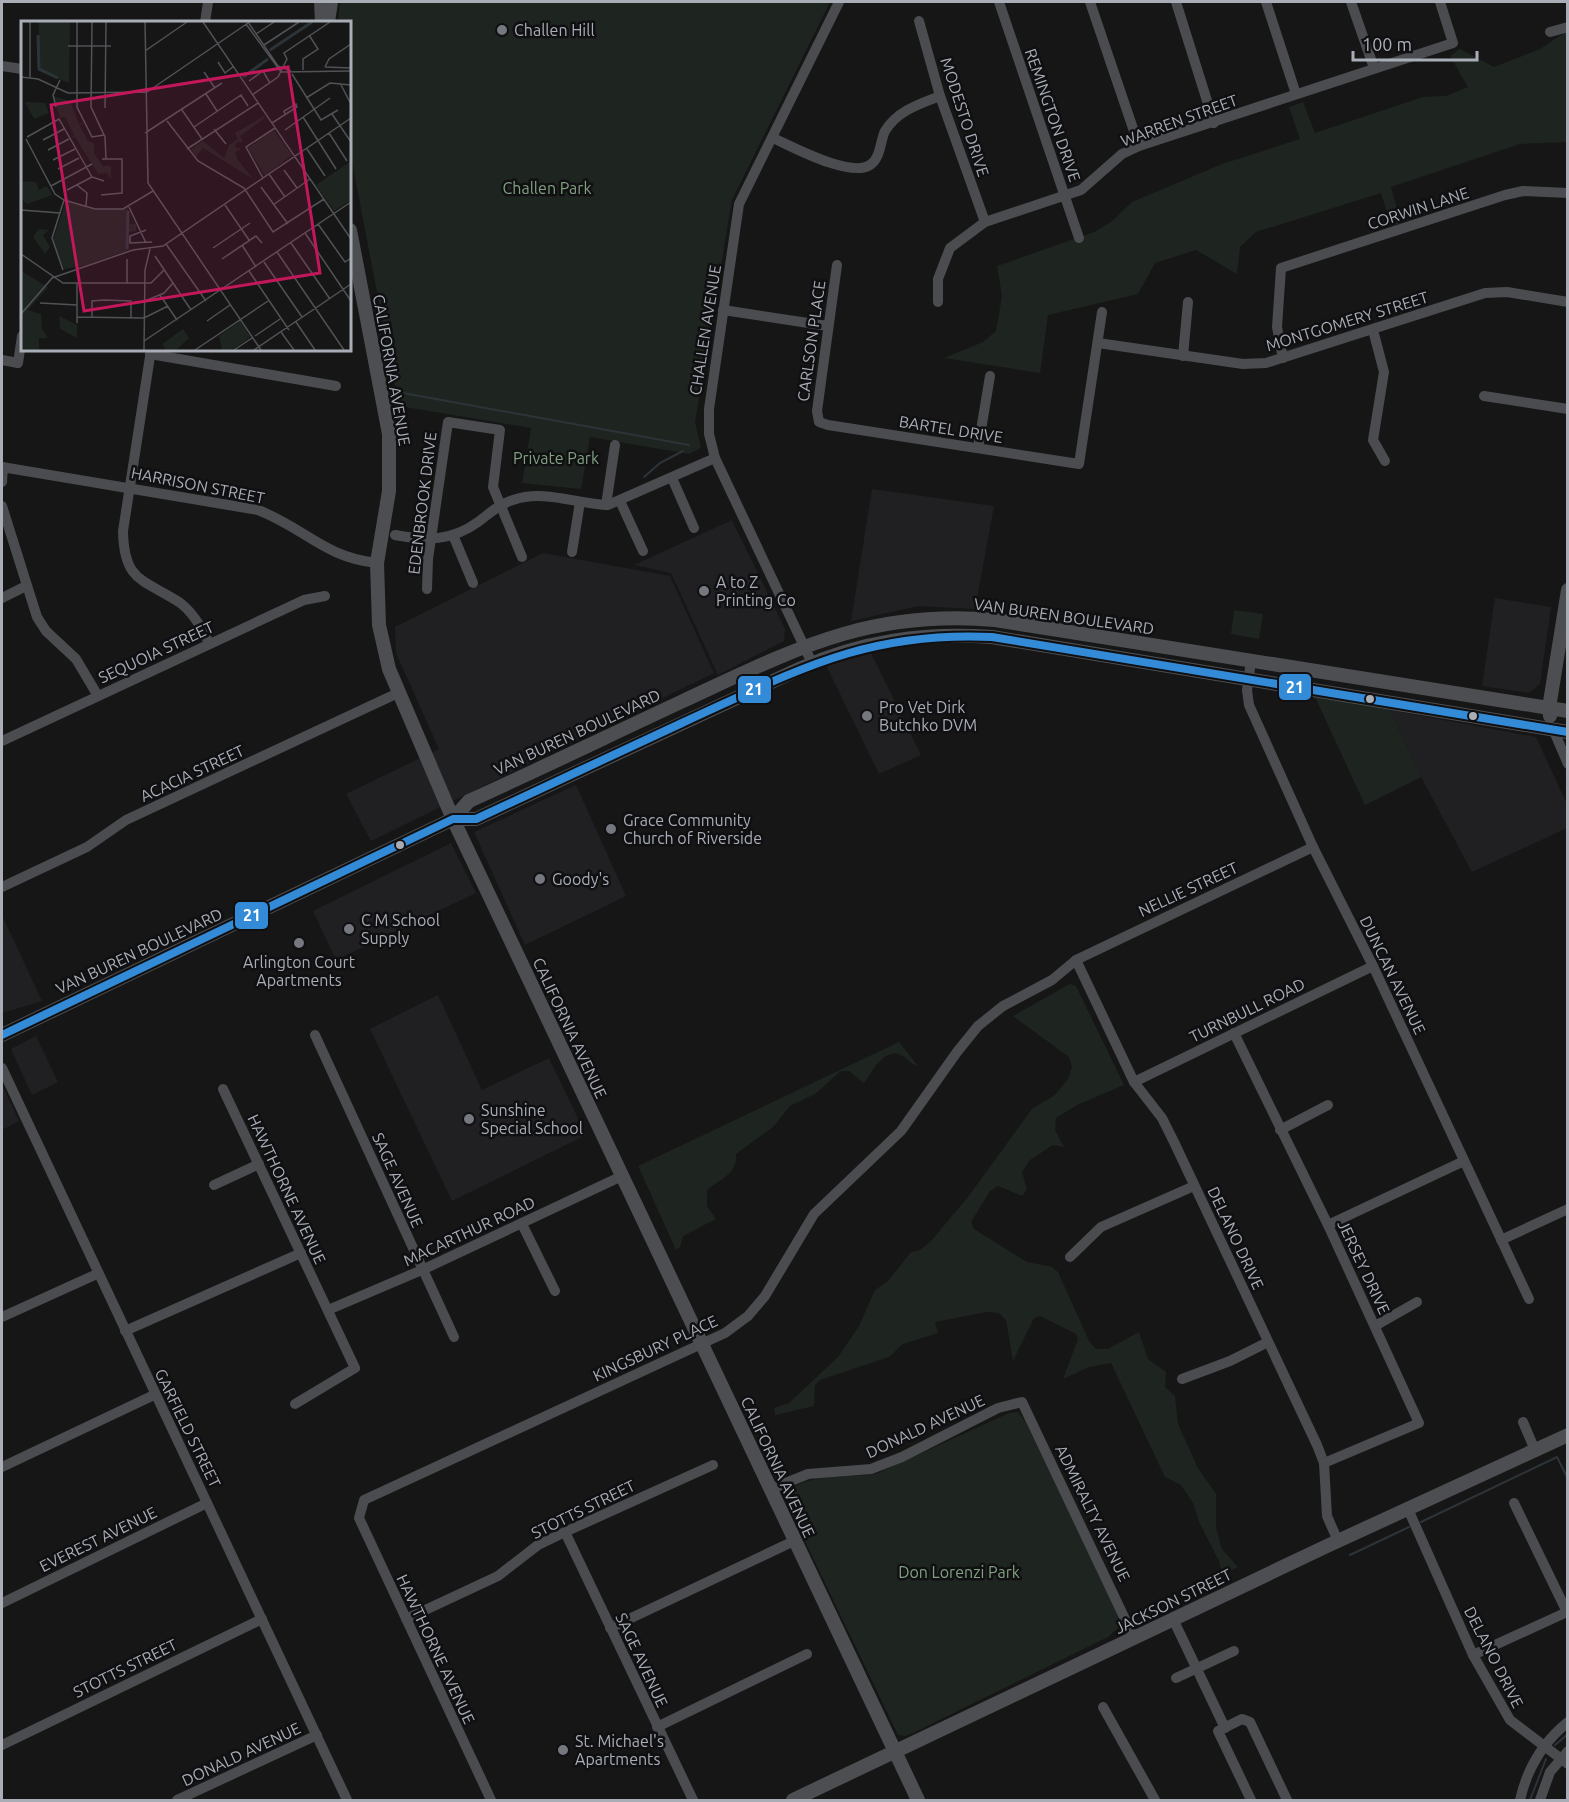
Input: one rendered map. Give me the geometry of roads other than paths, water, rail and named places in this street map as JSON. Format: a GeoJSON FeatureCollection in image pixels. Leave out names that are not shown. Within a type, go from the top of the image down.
{"type":"FeatureCollection","features":[{"type":"Feature","properties":{"kind":"main road"},"geometry":{"type":"LineString","coordinates":[[321,2],[322,21]]}},
{"type":"Feature","properties":{"kind":"main road"},"geometry":{"type":"LineString","coordinates":[[328,21],[331,2]]}},
{"type":"Feature","properties":{"kind":"main road","name":"CALIFORNIA AVENUE"},"geometry":{"type":"LineString","coordinates":[[351,235],[389,434],[389,491],[377,563],[379,625],[389,669],[453,819],[918,1800]]}},
{"type":"Feature","properties":{"kind":"main road"},"geometry":{"type":"LineString","coordinates":[[1553,729],[1549,708],[1568,590]]}},
{"type":"Feature","properties":{"kind":"main road","name":"VAN BUREN BOULEVARD"},"geometry":{"type":"LineString","coordinates":[[2,1035],[453,819],[469,801],[804,646],[847,631],[912,620],[977,618],[1568,711]]}},
{"type":"Feature","properties":{"kind":"main road"},"geometry":{"type":"LineString","coordinates":[[857,647],[870,638],[904,631],[911,627],[912,620]]}},
{"type":"Feature","properties":{"kind":"main road"},"geometry":{"type":"LineString","coordinates":[[986,636],[1002,632],[1045,636],[1050,628]]}},
{"type":"Feature","properties":{"kind":"main road","name":"VAN BUREN BOULEVARD"},"geometry":{"type":"LineString","coordinates":[[453,819],[476,819],[812,663],[857,647],[928,635],[986,636],[1568,732]]}},
{"type":"Feature","properties":{"kind":"main road","name":"JACKSON STREET"},"geometry":{"type":"LineString","coordinates":[[794,1800],[1338,1541],[1568,1435]]}},
{"type":"Feature","properties":{"kind":"street"},"geometry":{"type":"LineString","coordinates":[[205,21],[208,2]]}},
{"type":"Feature","properties":{"kind":"street","name":"CHALLEN AVENUE"},"geometry":{"type":"LineString","coordinates":[[812,663],[715,458],[709,434],[709,409],[739,204],[839,2]]}},
{"type":"Feature","properties":{"kind":"street","name":"REMINGTON DRIVE"},"geometry":{"type":"LineString","coordinates":[[999,2],[1079,238]]}},
{"type":"Feature","properties":{"kind":"street"},"geometry":{"type":"LineString","coordinates":[[1090,2],[1139,146]]}},
{"type":"Feature","properties":{"kind":"street"},"geometry":{"type":"LineString","coordinates":[[1176,2],[1214,123]]}},
{"type":"Feature","properties":{"kind":"street"},"geometry":{"type":"LineString","coordinates":[[1266,2],[1296,94]]}},
{"type":"Feature","properties":{"kind":"street"},"geometry":{"type":"LineString","coordinates":[[1351,2],[1374,68]]}},
{"type":"Feature","properties":{"kind":"street","name":"WARREN STREET"},"geometry":{"type":"LineString","coordinates":[[938,302],[938,279],[950,248],[985,222],[1081,190],[1122,154],[1139,146],[1453,43],[1440,2]]}},
{"type":"Feature","properties":{"kind":"street","name":"MODESTO DRIVE"},"geometry":{"type":"LineString","coordinates":[[919,21],[940,96],[985,222]]}},
{"type":"Feature","properties":{"kind":"street"},"geometry":{"type":"LineString","coordinates":[[1550,32],[1568,27]]}},
{"type":"Feature","properties":{"kind":"street"},"geometry":{"type":"LineString","coordinates":[[2,66],[21,69]]}},
{"type":"Feature","properties":{"kind":"street"},"geometry":{"type":"LineString","coordinates":[[773,138],[827,162],[861,167],[870,165],[876,159],[885,132],[896,118],[911,107],[940,96]]}},
{"type":"Feature","properties":{"kind":"street","name":"CORWIN LANE"},"geometry":{"type":"LineString","coordinates":[[1283,358],[1277,327],[1281,268],[1523,190],[1568,193]]}},
{"type":"Feature","properties":{"kind":"street","name":"CARLSON PLACE"},"geometry":{"type":"LineString","coordinates":[[819,422],[817,411],[837,265]]}},
{"type":"Feature","properties":{"kind":"street","name":"MONTGOMERY STREET"},"geometry":{"type":"LineString","coordinates":[[1098,344],[1243,364],[1283,358],[1485,293],[1507,292],[1568,302]]}},
{"type":"Feature","properties":{"kind":"street"},"geometry":{"type":"LineString","coordinates":[[1183,356],[1188,302]]}},
{"type":"Feature","properties":{"kind":"street"},"geometry":{"type":"LineString","coordinates":[[723,310],[828,326]]}},
{"type":"Feature","properties":{"kind":"street"},"geometry":{"type":"LineString","coordinates":[[1098,344],[1102,312]]}},
{"type":"Feature","properties":{"kind":"street"},"geometry":{"type":"LineString","coordinates":[[1373,330],[1384,372],[1373,440],[1385,461]]}},
{"type":"Feature","properties":{"kind":"street"},"geometry":{"type":"LineString","coordinates":[[2,360],[18,363],[21,343]]}},
{"type":"Feature","properties":{"kind":"street","name":"BARTEL DRIVE"},"geometry":{"type":"LineString","coordinates":[[819,422],[1079,464],[1098,344]]}},
{"type":"Feature","properties":{"kind":"street"},"geometry":{"type":"LineString","coordinates":[[209,643],[201,626],[189,611],[179,603],[151,589],[133,573],[124,548],[123,531],[151,352],[336,386]]}},
{"type":"Feature","properties":{"kind":"street"},"geometry":{"type":"LineString","coordinates":[[978,448],[990,376]]}},
{"type":"Feature","properties":{"kind":"street"},"geometry":{"type":"LineString","coordinates":[[1484,396],[1568,409]]}},
{"type":"Feature","properties":{"kind":"street","name":"EDENBROOK DRIVE"},"geometry":{"type":"LineString","coordinates":[[428,589],[426,575],[430,540],[448,422],[500,430],[493,487],[500,506]]}},
{"type":"Feature","properties":{"kind":"street"},"geometry":{"type":"LineString","coordinates":[[606,505],[615,445]]}},
{"type":"Feature","properties":{"kind":"street"},"geometry":{"type":"LineString","coordinates":[[396,536],[430,540],[453,536],[466,530],[500,506],[514,499],[532,496],[606,505],[620,501],[715,458]]}},
{"type":"Feature","properties":{"kind":"street"},"geometry":{"type":"LineString","coordinates":[[2,467],[2,482]]}},
{"type":"Feature","properties":{"kind":"street","name":"HARRISON STREET"},"geometry":{"type":"LineString","coordinates":[[2,467],[130,486],[258,510],[279,518],[327,550],[346,558],[377,563]]}},
{"type":"Feature","properties":{"kind":"street"},"geometry":{"type":"LineString","coordinates":[[672,478],[694,528]]}},
{"type":"Feature","properties":{"kind":"street"},"geometry":{"type":"LineString","coordinates":[[620,501],[643,551]]}},
{"type":"Feature","properties":{"kind":"street"},"geometry":{"type":"LineString","coordinates":[[572,552],[580,502]]}},
{"type":"Feature","properties":{"kind":"street"},"geometry":{"type":"LineString","coordinates":[[2,506],[37,617],[46,630],[76,659],[98,696]]}},
{"type":"Feature","properties":{"kind":"street"},"geometry":{"type":"LineString","coordinates":[[500,506],[522,557]]}},
{"type":"Feature","properties":{"kind":"street"},"geometry":{"type":"LineString","coordinates":[[453,536],[473,583]]}},
{"type":"Feature","properties":{"kind":"street"},"geometry":{"type":"LineString","coordinates":[[2,598],[26,586]]}},
{"type":"Feature","properties":{"kind":"street","name":"SEQUOIA STREET"},"geometry":{"type":"LineString","coordinates":[[2,741],[304,600],[325,596]]}},
{"type":"Feature","properties":{"kind":"street","name":"DUNCAN AVENUE"},"geometry":{"type":"LineString","coordinates":[[1251,662],[1248,678],[1249,705],[1313,847],[1373,966],[1529,1299]]}},
{"type":"Feature","properties":{"kind":"street","name":"ACACIA STREET"},"geometry":{"type":"LineString","coordinates":[[2,887],[87,847],[126,820],[398,693]]}},
{"type":"Feature","properties":{"kind":"street"},"geometry":{"type":"LineString","coordinates":[[1553,729],[1568,764]]}},
{"type":"Feature","properties":{"kind":"street","name":"NELLIE STREET"},"geometry":{"type":"LineString","coordinates":[[1076,960],[1313,847]]}},
{"type":"Feature","properties":{"kind":"street","name":"DELANO DRIVE"},"geometry":{"type":"LineString","coordinates":[[1076,960],[1134,1082],[1162,1118],[1324,1463],[1327,1516],[1338,1541]]}},
{"type":"Feature","properties":{"kind":"street","name":"KINGSBURY PLACE"},"geometry":{"type":"LineString","coordinates":[[359,1509],[364,1500],[725,1333],[748,1316],[765,1296],[814,1214],[901,1131],[978,1026],[1003,1006],[1035,991],[1076,960]]}},
{"type":"Feature","properties":{"kind":"street","name":"TURNBULL ROAD"},"geometry":{"type":"LineString","coordinates":[[1134,1082],[1373,966]]}},
{"type":"Feature","properties":{"kind":"street","name":"JERSEY DRIVE"},"geometry":{"type":"LineString","coordinates":[[1234,1033],[1328,1225],[1419,1423],[1324,1463]]}},
{"type":"Feature","properties":{"kind":"street","name":"SAGE AVENUE"},"geometry":{"type":"LineString","coordinates":[[315,1035],[454,1337]]}},
{"type":"Feature","properties":{"kind":"street","name":"GARFIELD STREET"},"geometry":{"type":"LineString","coordinates":[[2,1068],[154,1395],[347,1800]]}},
{"type":"Feature","properties":{"kind":"street","name":"HAWTHORNE AVENUE"},"geometry":{"type":"LineString","coordinates":[[223,1089],[355,1368],[296,1404]]}},
{"type":"Feature","properties":{"kind":"street"},"geometry":{"type":"LineString","coordinates":[[1280,1130],[1328,1106]]}},
{"type":"Feature","properties":{"kind":"street"},"geometry":{"type":"LineString","coordinates":[[1328,1225],[1464,1161]]}},
{"type":"Feature","properties":{"kind":"street"},"geometry":{"type":"LineString","coordinates":[[214,1185],[259,1164]]}},
{"type":"Feature","properties":{"kind":"street","name":"MACARTHUR ROAD"},"geometry":{"type":"LineString","coordinates":[[328,1310],[422,1270],[622,1176]]}},
{"type":"Feature","properties":{"kind":"street"},"geometry":{"type":"LineString","coordinates":[[1070,1257],[1101,1227],[1194,1186]]}},
{"type":"Feature","properties":{"kind":"street"},"geometry":{"type":"LineString","coordinates":[[1501,1240],[1568,1209]]}},
{"type":"Feature","properties":{"kind":"street"},"geometry":{"type":"LineString","coordinates":[[522,1224],[555,1291]]}},
{"type":"Feature","properties":{"kind":"street"},"geometry":{"type":"LineString","coordinates":[[125,1331],[301,1253]]}},
{"type":"Feature","properties":{"kind":"street"},"geometry":{"type":"LineString","coordinates":[[2,1317],[97,1274]]}},
{"type":"Feature","properties":{"kind":"street"},"geometry":{"type":"LineString","coordinates":[[1375,1326],[1417,1302]]}},
{"type":"Feature","properties":{"kind":"street"},"geometry":{"type":"LineString","coordinates":[[1182,1379],[1230,1361],[1268,1342]]}},
{"type":"Feature","properties":{"kind":"street"},"geometry":{"type":"LineString","coordinates":[[2,1467],[154,1395]]}},
{"type":"Feature","properties":{"kind":"street","name":"DONALD AVENUE"},"geometry":{"type":"LineString","coordinates":[[771,1489],[808,1474],[871,1469],[902,1457],[998,1408],[1022,1402]]}},
{"type":"Feature","properties":{"kind":"street","name":"ADMIRALTY AVENUE"},"geometry":{"type":"LineString","coordinates":[[1022,1402],[1134,1638]]}},
{"type":"Feature","properties":{"kind":"street"},"geometry":{"type":"LineString","coordinates":[[1523,1422],[1535,1450]]}},
{"type":"Feature","properties":{"kind":"street","name":"STOTTS STREET"},"geometry":{"type":"LineString","coordinates":[[406,1619],[498,1576],[538,1545],[713,1465]]}},
{"type":"Feature","properties":{"kind":"street","name":"EVEREST AVENUE"},"geometry":{"type":"LineString","coordinates":[[2,1603],[207,1503]]}},
{"type":"Feature","properties":{"kind":"street"},"geometry":{"type":"LineString","coordinates":[[1473,1655],[1567,1612],[1514,1503]]}},
{"type":"Feature","properties":{"kind":"street","name":"HAWTHORNE AVENUE"},"geometry":{"type":"LineString","coordinates":[[359,1509],[359,1518],[491,1800]]}},
{"type":"Feature","properties":{"kind":"street","name":"DELANO DRIVE"},"geometry":{"type":"LineString","coordinates":[[1408,1509],[1473,1655],[1510,1720],[1543,1746],[1565,1758]]}},
{"type":"Feature","properties":{"kind":"street","name":"SAGE AVENUE"},"geometry":{"type":"LineString","coordinates":[[564,1532],[693,1800]]}},
{"type":"Feature","properties":{"kind":"street"},"geometry":{"type":"LineString","coordinates":[[610,1628],[794,1541]]}},
{"type":"Feature","properties":{"kind":"street","name":"STOTTS STREET"},"geometry":{"type":"LineString","coordinates":[[2,1744],[262,1619]]}},
{"type":"Feature","properties":{"kind":"street"},"geometry":{"type":"LineString","coordinates":[[1173,1619],[1225,1728]]}},
{"type":"Feature","properties":{"kind":"street"},"geometry":{"type":"LineString","coordinates":[[1176,1678],[1234,1651]]}},
{"type":"Feature","properties":{"kind":"street"},"geometry":{"type":"LineString","coordinates":[[657,1727],[807,1654]]}},
{"type":"Feature","properties":{"kind":"street"},"geometry":{"type":"LineString","coordinates":[[1103,1707],[1155,1800]]}},
{"type":"Feature","properties":{"kind":"street"},"geometry":{"type":"LineString","coordinates":[[1251,1800],[1218,1731],[1242,1719],[1250,1722],[1287,1800]]}},
{"type":"Feature","properties":{"kind":"street"},"geometry":{"type":"LineString","coordinates":[[1520,1800],[1528,1772],[1543,1746],[1568,1722]]}},
{"type":"Feature","properties":{"kind":"street","name":"DONALD AVENUE"},"geometry":{"type":"LineString","coordinates":[[177,1800],[317,1735]]}},
{"type":"Feature","properties":{"kind":"street"},"geometry":{"type":"LineString","coordinates":[[1540,1800],[1550,1772],[1565,1758]]}},
{"type":"Feature","properties":{"kind":"waterway"},"geometry":{"type":"LineString","coordinates":[[403,393],[689,445]]}},
{"type":"Feature","properties":{"kind":"waterway"},"geometry":{"type":"LineString","coordinates":[[644,477],[660,463],[683,451]]}},
{"type":"Feature","properties":{"kind":"waterway"},"geometry":{"type":"LineString","coordinates":[[1421,1522],[1557,1457],[1568,1479]]}},
{"type":"Feature","properties":{"kind":"waterway"},"geometry":{"type":"LineString","coordinates":[[1350,1555],[1409,1527]]}},
{"type":"Feature","properties":{"kind":"waterway"},"geometry":{"type":"LineString","coordinates":[[1555,1745],[1568,1734]]}},
{"type":"Feature","properties":{"kind":"waterway"},"geometry":{"type":"LineString","coordinates":[[1530,1800],[1546,1759]]}},
{"type":"Feature","properties":{"kind":"place","name":"Challen Hill"},"geometry":{"type":"Point","coordinates":[502,30]}},
{"type":"Feature","properties":{"kind":"place","name":"A to Z Printing Co"},"geometry":{"type":"Point","coordinates":[704,591]}},
{"type":"Feature","properties":{"kind":"place","name":"Pro Vet Dirk Butchko DVM"},"geometry":{"type":"Point","coordinates":[867,716]}},
{"type":"Feature","properties":{"kind":"place","name":"Grace Community Church of Riverside"},"geometry":{"type":"Point","coordinates":[611,829]}},
{"type":"Feature","properties":{"kind":"place","name":"Goody's"},"geometry":{"type":"Point","coordinates":[540,879]}},
{"type":"Feature","properties":{"kind":"place","name":"C M School Supply"},"geometry":{"type":"Point","coordinates":[349,929]}},
{"type":"Feature","properties":{"kind":"place","name":"Arlington Court Apartments"},"geometry":{"type":"Point","coordinates":[299,943]}},
{"type":"Feature","properties":{"kind":"place","name":"Sunshine Special School"},"geometry":{"type":"Point","coordinates":[469,1119]}},
{"type":"Feature","properties":{"kind":"place","name":"St. Michael's Apartments"},"geometry":{"type":"Point","coordinates":[563,1750]}},
{"type":"Feature","properties":{"kind":"park label","name":"Challen Park"},"geometry":{"type":"Point","coordinates":[547,188]}},
{"type":"Feature","properties":{"kind":"park label","name":"Private Park"},"geometry":{"type":"Point","coordinates":[556,458]}},
{"type":"Feature","properties":{"kind":"park label","name":"Don Lorenzi Park"},"geometry":{"type":"Point","coordinates":[959,1572]}}]}
